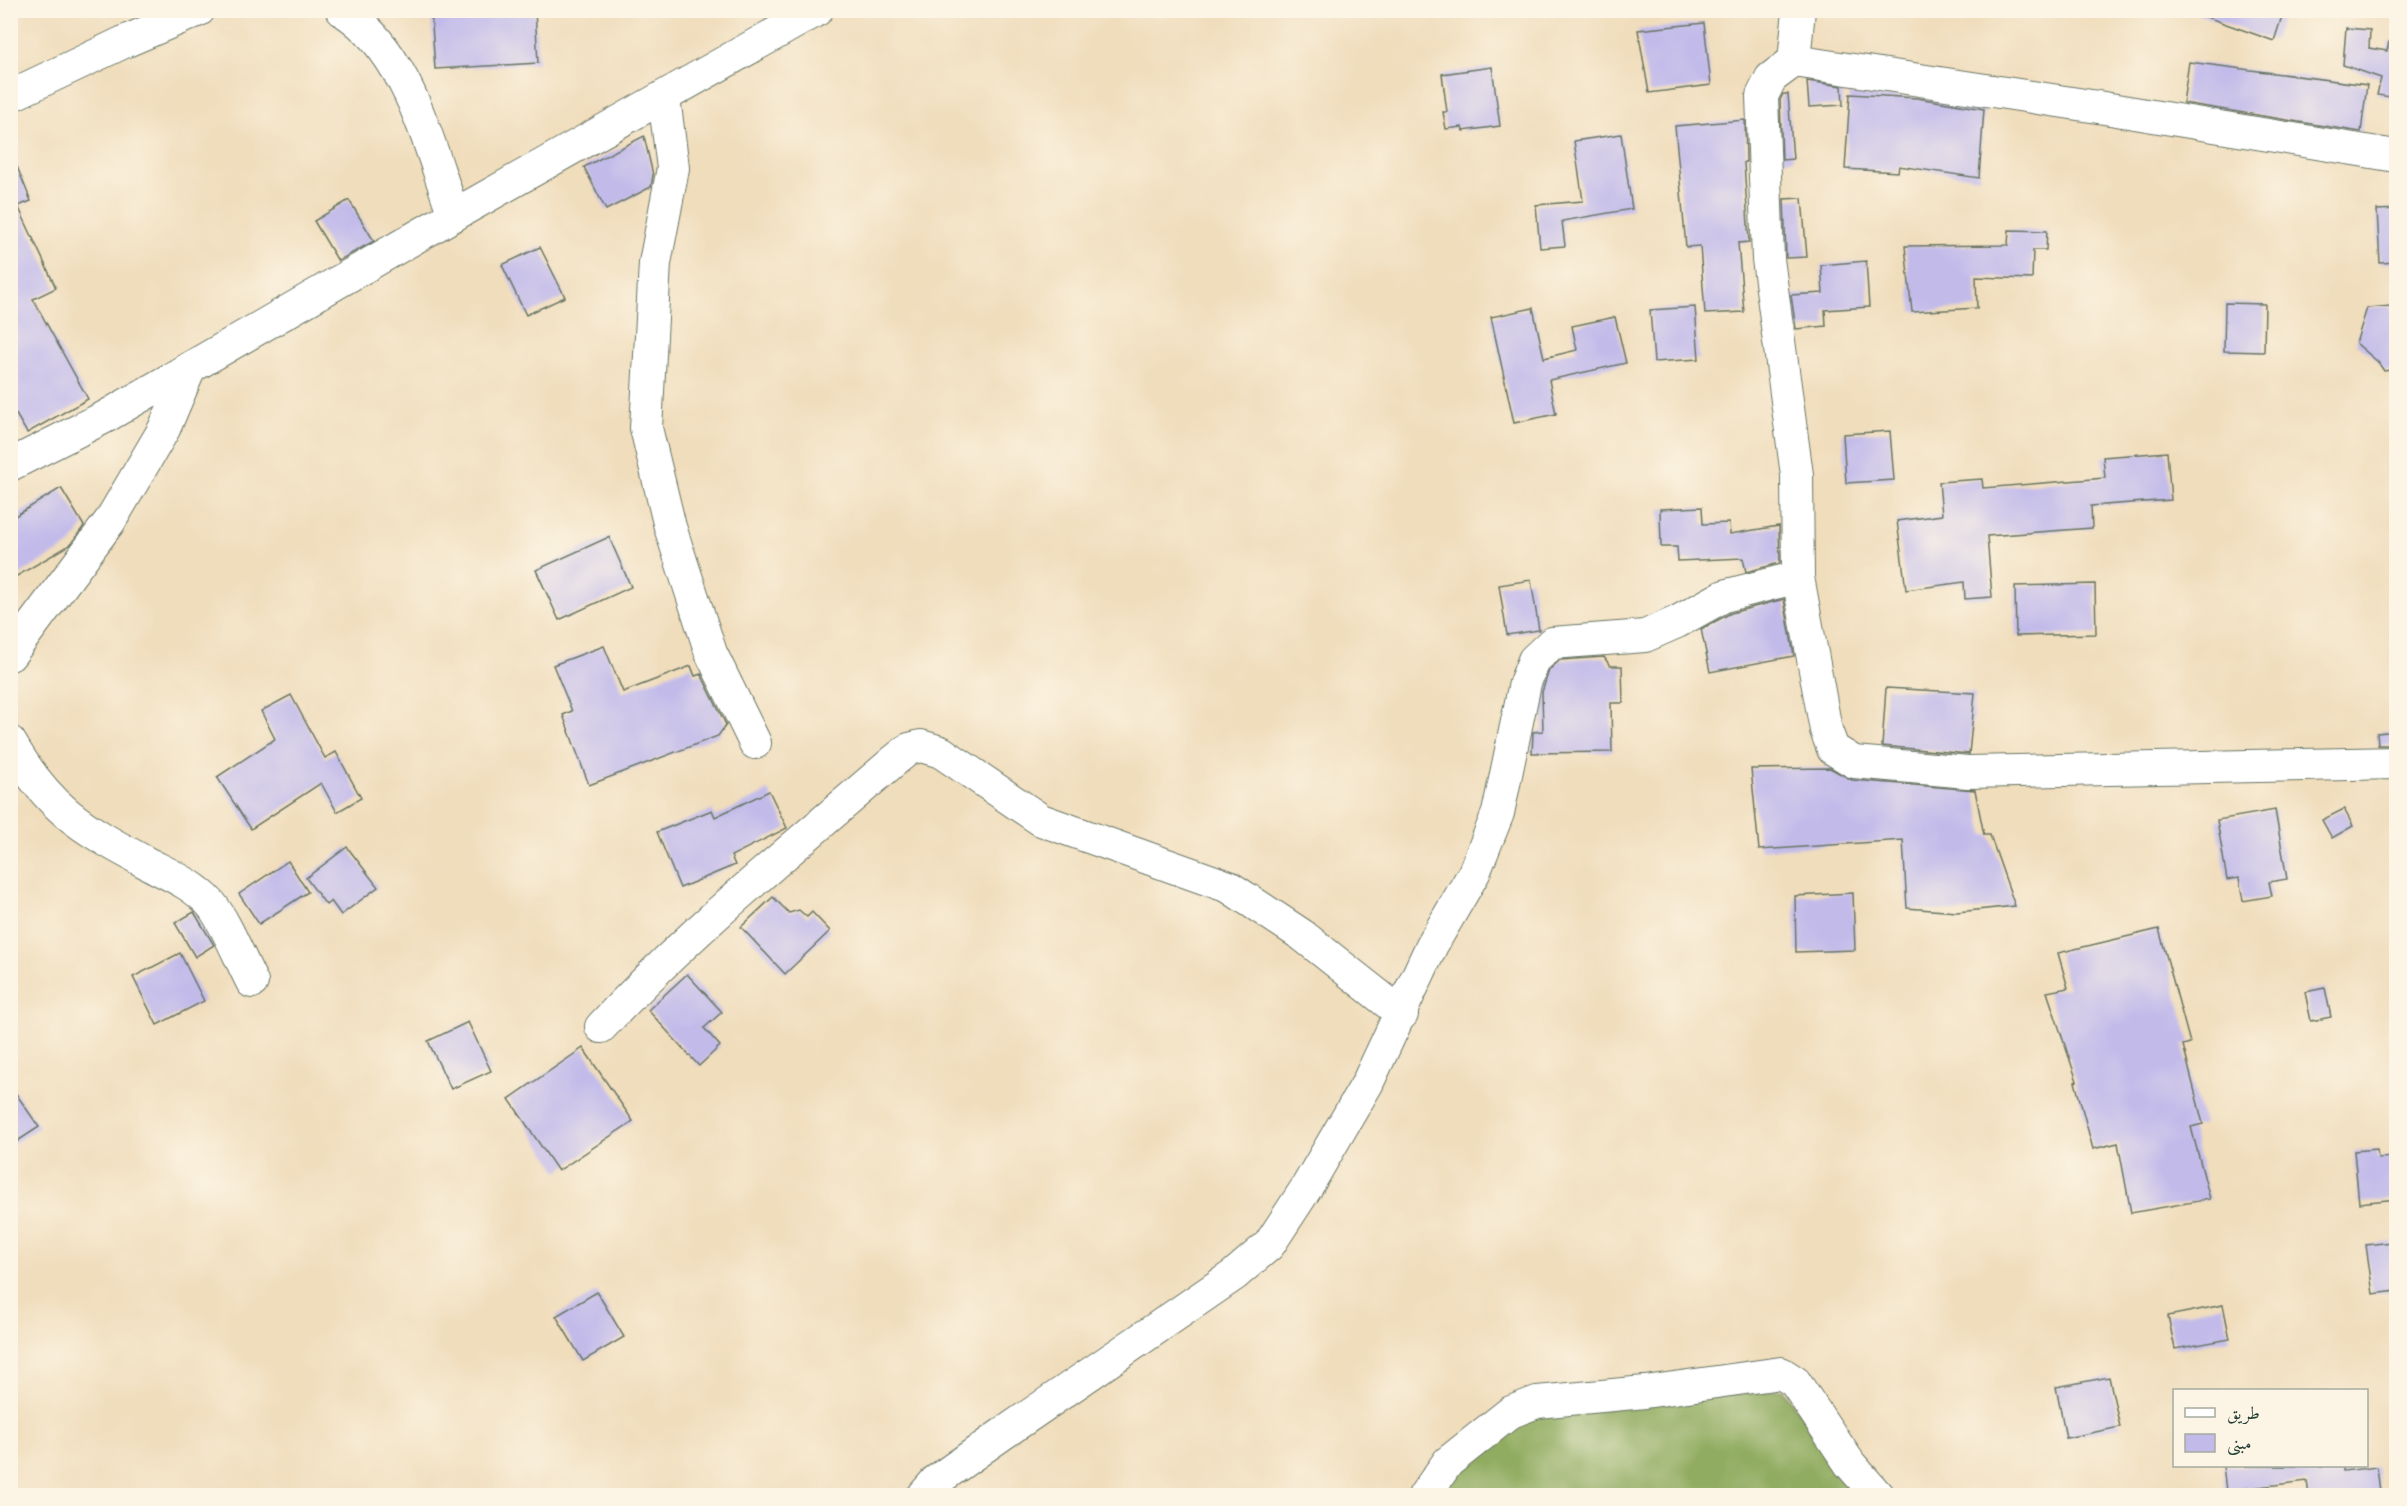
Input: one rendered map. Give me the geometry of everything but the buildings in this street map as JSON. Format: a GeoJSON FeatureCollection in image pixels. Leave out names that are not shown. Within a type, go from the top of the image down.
{"type":"FeatureCollection","features":[{"type":"Feature","properties":{"kind":"street"},"geometry":{"type":"LineString","coordinates":[[10,96],[124,42],[199,10]]}},
{"type":"Feature","properties":{"kind":"street"},"geometry":{"type":"LineString","coordinates":[[342,10],[354,18],[382,46],[413,104],[454,215]]}},
{"type":"Feature","properties":{"kind":"street"},"geometry":{"type":"LineString","coordinates":[[10,465],[105,417],[454,215],[817,10]]}},
{"type":"Feature","properties":{"kind":"street"},"geometry":{"type":"LineString","coordinates":[[1794,62],[1799,10]]}},
{"type":"Feature","properties":{"kind":"street"},"geometry":{"type":"LineString","coordinates":[[2397,156],[2098,107],[1794,62],[1771,78],[1762,96],[1768,259],[1797,475],[1798,577],[1826,730],[1833,749],[1854,762],[1968,772],[2397,763]]}},
{"type":"Feature","properties":{"kind":"street"},"geometry":{"type":"LineString","coordinates":[[664,98],[673,168],[655,263],[646,428],[670,527],[711,653],[755,743]]}},
{"type":"Feature","properties":{"kind":"street"},"geometry":{"type":"LineString","coordinates":[[10,655],[110,521],[164,429],[190,368]]}},
{"type":"Feature","properties":{"kind":"street"},"geometry":{"type":"LineString","coordinates":[[923,1496],[936,1481],[1234,1275],[1269,1245],[1367,1084],[1402,1014],[1432,945],[1474,873],[1498,813],[1525,683],[1534,660],[1552,643],[1645,636],[1677,622],[1724,596],[1798,577]]}},
{"type":"Feature","properties":{"kind":"street"},"geometry":{"type":"LineString","coordinates":[[10,742],[27,772],[51,802],[94,834],[176,876],[211,905],[252,982]]}},
{"type":"Feature","properties":{"kind":"street"},"geometry":{"type":"LineString","coordinates":[[601,1027],[631,995],[774,865],[895,760],[909,749],[921,746],[941,752],[1041,820],[1229,887],[1302,935],[1402,1014]]}},
{"type":"Feature","properties":{"kind":"street"},"geometry":{"type":"LineString","coordinates":[[1424,1496],[1448,1462],[1511,1412],[1537,1402],[1645,1392],[1781,1373],[1795,1383],[1851,1464],[1878,1496]]}},
{"type":"Feature","properties":{"kind":"green space"},"geometry":{"type":"Polygon","coordinates":[[[1783,1389],[1856,1495],[1439,1496],[1461,1467],[1523,1418],[1783,1389]]]}}]}
